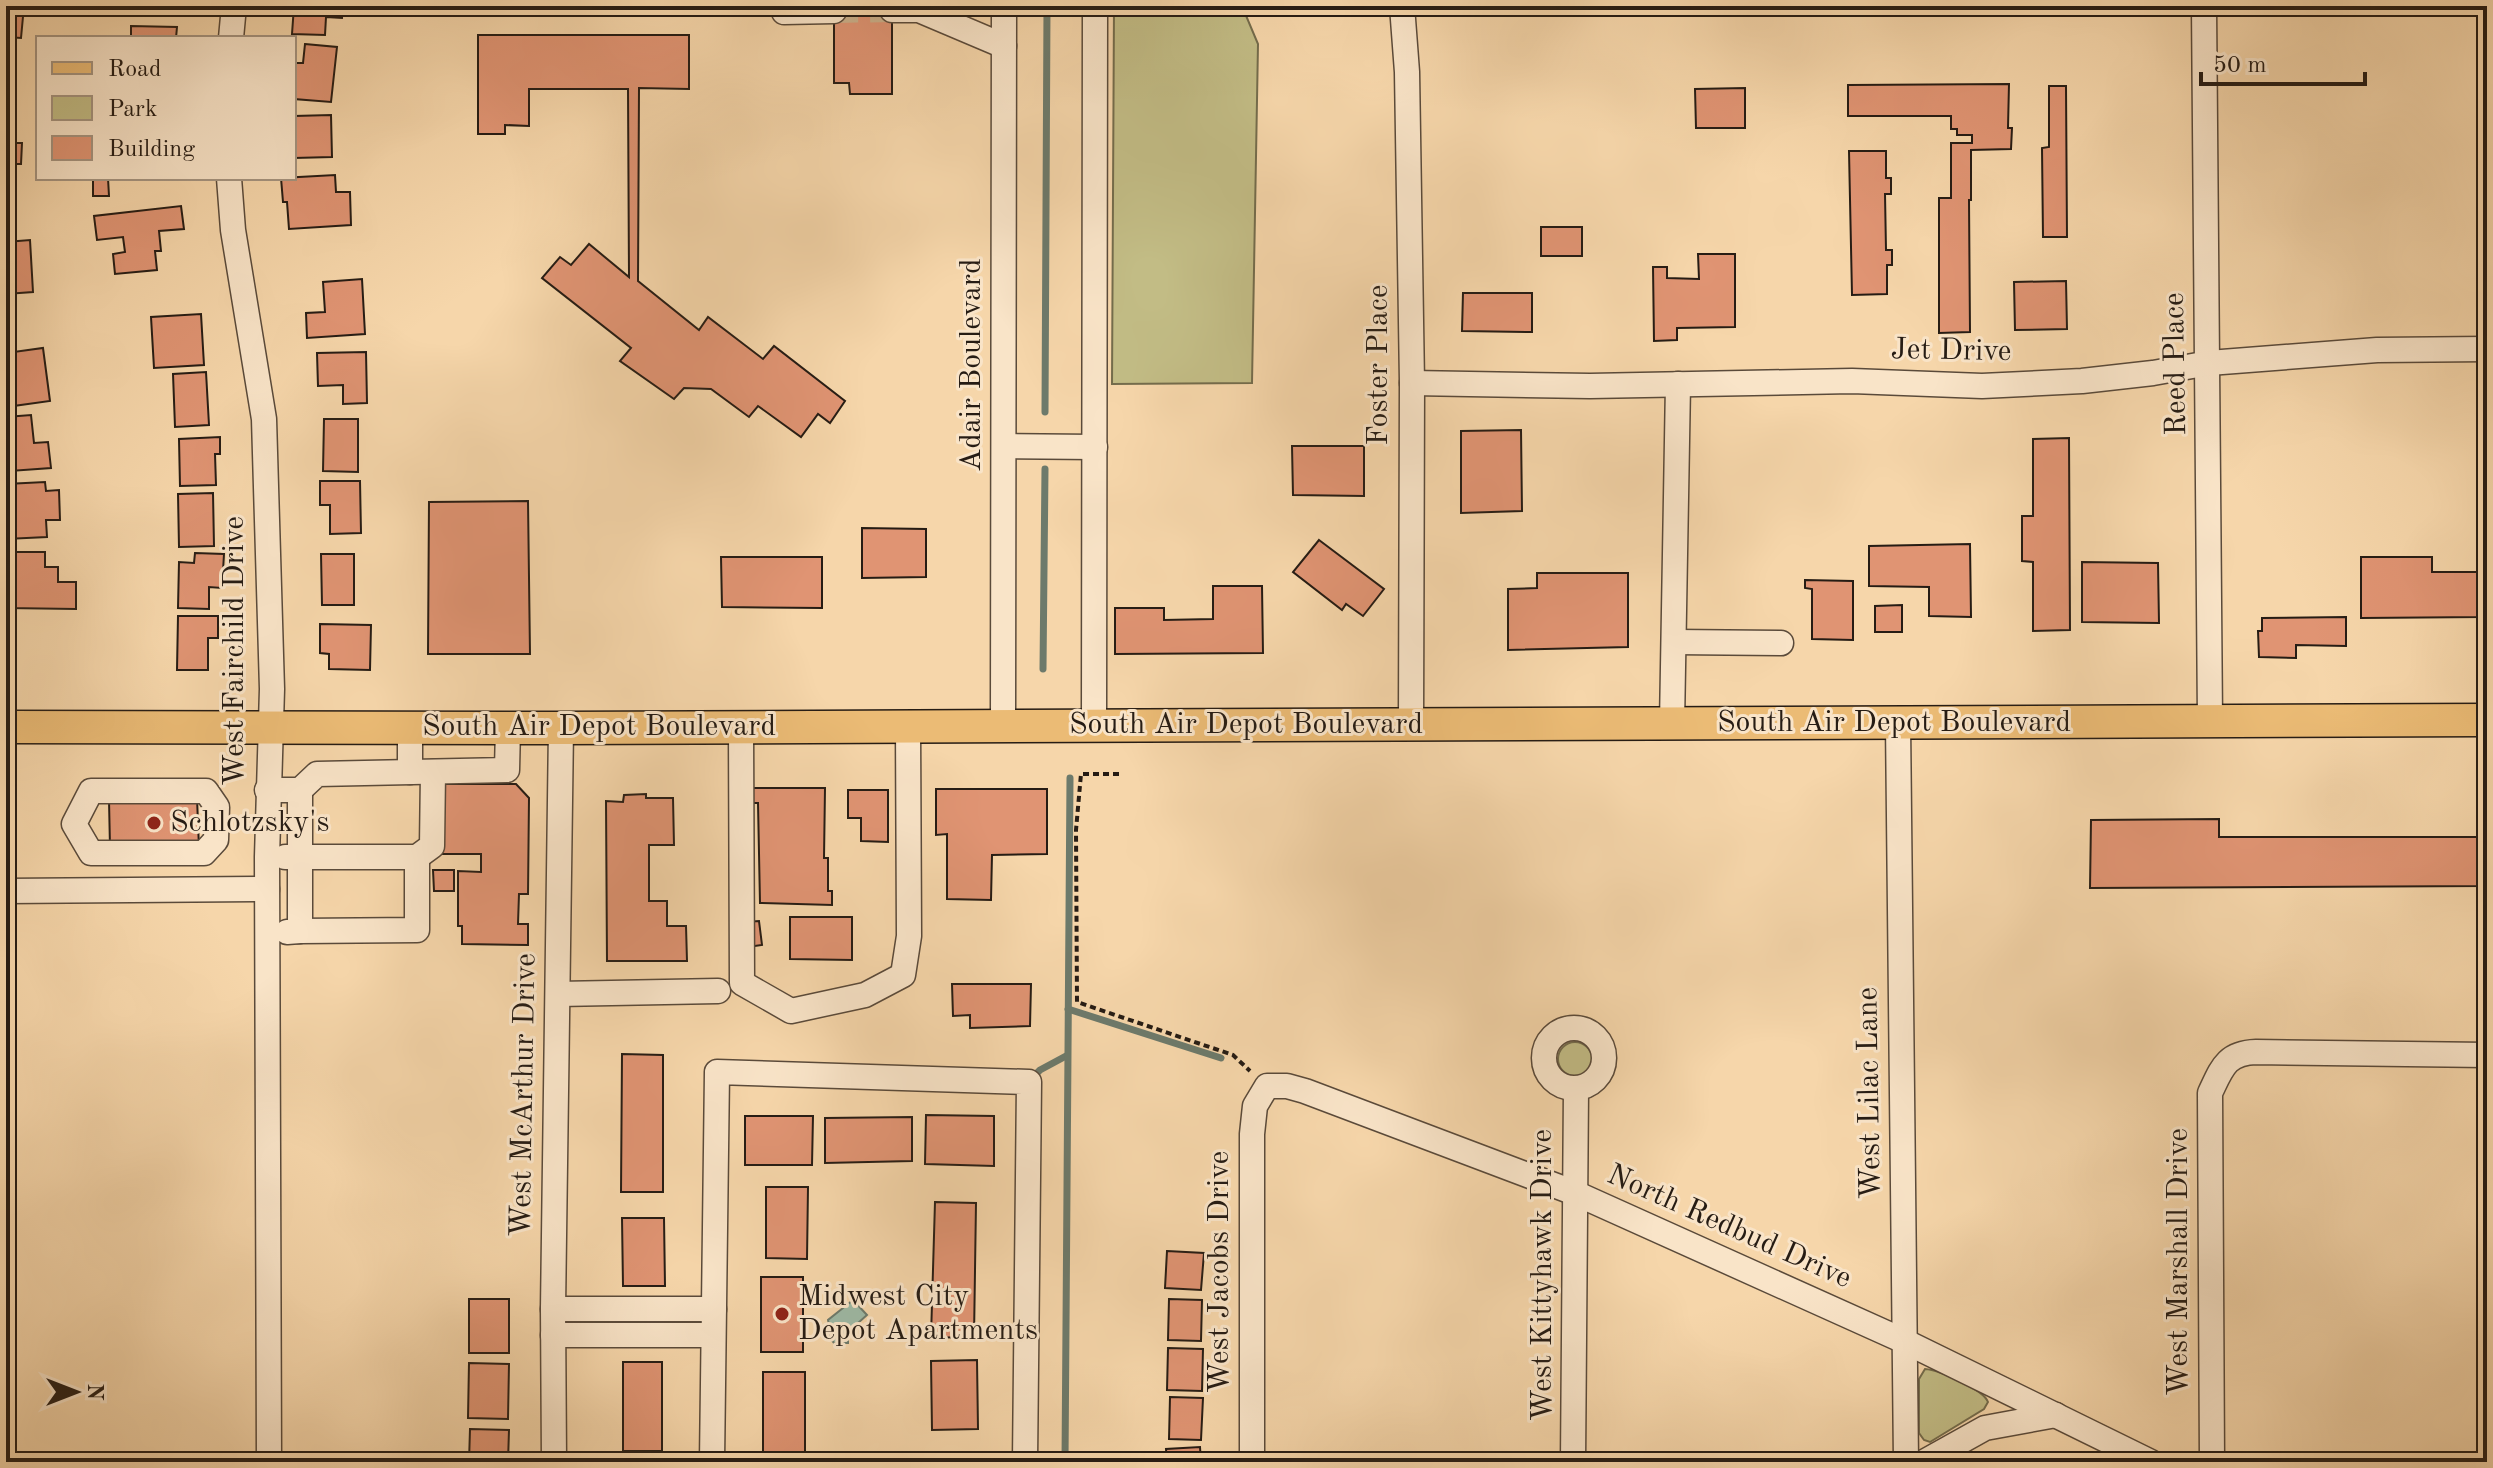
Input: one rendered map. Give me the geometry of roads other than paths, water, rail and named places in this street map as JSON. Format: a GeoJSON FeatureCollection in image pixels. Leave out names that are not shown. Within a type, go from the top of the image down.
{"type":"FeatureCollection","features":[{"type":"Feature","properties":{"kind":"main road","name":"South Air Depot Boulevard"},"geometry":{"type":"LineString","coordinates":[[6,727],[561,728],[2487,720]]}},
{"type":"Feature","properties":{"kind":"street"},"geometry":{"type":"LineString","coordinates":[[231,36],[234,6]]}},
{"type":"Feature","properties":{"kind":"street","name":"Adair Boulevard"},"geometry":{"type":"LineString","coordinates":[[1003,725],[1004,6]]}},
{"type":"Feature","properties":{"kind":"street"},"geometry":{"type":"LineString","coordinates":[[1094,725],[1095,6]]}},
{"type":"Feature","properties":{"kind":"street","name":"Foster Place"},"geometry":{"type":"LineString","coordinates":[[1402,6],[1407,72],[1412,383],[1411,725]]}},
{"type":"Feature","properties":{"kind":"street","name":"Reed Place"},"geometry":{"type":"LineString","coordinates":[[2204,6],[2210,721]]}},
{"type":"Feature","properties":{"kind":"street"},"geometry":{"type":"LineString","coordinates":[[892,10],[919,10],[1004,46]]}},
{"type":"Feature","properties":{"kind":"street"},"geometry":{"type":"LineString","coordinates":[[784,12],[834,11]]}},
{"type":"Feature","properties":{"kind":"street","name":"West Fairchild Drive"},"geometry":{"type":"LineString","coordinates":[[229,180],[233,230],[264,419],[272,689],[267,790],[269,1462]]}},
{"type":"Feature","properties":{"kind":"street","name":"Jet Drive"},"geometry":{"type":"LineString","coordinates":[[1412,383],[1590,386],[1852,381],[1982,386],[2082,381],[2209,363],[2377,350],[2487,349]]}},
{"type":"Feature","properties":{"kind":"street"},"geometry":{"type":"LineString","coordinates":[[1672,724],[1678,384]]}},
{"type":"Feature","properties":{"kind":"street"},"geometry":{"type":"LineString","coordinates":[[1004,446],[1095,447]]}},
{"type":"Feature","properties":{"kind":"street"},"geometry":{"type":"LineString","coordinates":[[1674,642],[1781,643]]}},
{"type":"Feature","properties":{"kind":"street","name":"West Lilac Lane"},"geometry":{"type":"LineString","coordinates":[[1898,723],[1906,1462]]}},
{"type":"Feature","properties":{"kind":"street"},"geometry":{"type":"LineString","coordinates":[[741,727],[742,983],[791,1011],[865,995],[903,975],[909,936],[908,726]]}},
{"type":"Feature","properties":{"kind":"street"},"geometry":{"type":"LineString","coordinates":[[267,857],[417,857],[432,846],[421,772],[410,727]]}},
{"type":"Feature","properties":{"kind":"street"},"geometry":{"type":"LineString","coordinates":[[267,790],[300,790],[317,774],[507,770],[508,728]]}},
{"type":"Feature","properties":{"kind":"street","name":"West McArthur Drive"},"geometry":{"type":"LineString","coordinates":[[554,1462],[553,1309],[561,728]]}},
{"type":"Feature","properties":{"kind":"street"},"geometry":{"type":"LineString","coordinates":[[300,790],[300,931]]}},
{"type":"Feature","properties":{"kind":"street"},"geometry":{"type":"LineString","coordinates":[[91,791],[206,791],[217,807],[216,840],[204,853],[91,853],[74,824],[91,791]]}},
{"type":"Feature","properties":{"kind":"street"},"geometry":{"type":"LineString","coordinates":[[267,932],[417,930],[417,857]]}},
{"type":"Feature","properties":{"kind":"street"},"geometry":{"type":"LineString","coordinates":[[6,891],[267,889]]}},
{"type":"Feature","properties":{"kind":"street"},"geometry":{"type":"LineString","coordinates":[[558,994],[718,991]]}},
{"type":"Feature","properties":{"kind":"street","name":"West Marshall Drive"},"geometry":{"type":"LineString","coordinates":[[2212,1462],[2210,1093],[2224,1065],[2240,1053],[2487,1055]]}},
{"type":"Feature","properties":{"kind":"street"},"geometry":{"type":"LineString","coordinates":[[712,1462],[717,1072],[1029,1082],[1025,1462]]}},
{"type":"Feature","properties":{"kind":"street","name":"North Redbud Drive"},"geometry":{"type":"LineString","coordinates":[[1267,1086],[1287,1086],[1305,1091],[1575,1193],[1904,1341],[2151,1462]]}},
{"type":"Feature","properties":{"kind":"street","name":"West Jacobs Drive"},"geometry":{"type":"LineString","coordinates":[[1252,1462],[1252,1134],[1255,1106],[1267,1086]]}},
{"type":"Feature","properties":{"kind":"street","name":"West Kittyhawk Drive"},"geometry":{"type":"LineString","coordinates":[[1573,1462],[1576,1089]]}},
{"type":"Feature","properties":{"kind":"street"},"geometry":{"type":"LineString","coordinates":[[553,1309],[714,1309]]}},
{"type":"Feature","properties":{"kind":"street"},"geometry":{"type":"LineString","coordinates":[[553,1335],[713,1335]]}},
{"type":"Feature","properties":{"kind":"street"},"geometry":{"type":"LineString","coordinates":[[1924,1462],[1985,1428],[2057,1415]]}},
{"type":"Feature","properties":{"kind":"waterway"},"geometry":{"type":"LineString","coordinates":[[1045,412],[1047,6]]}},
{"type":"Feature","properties":{"kind":"waterway"},"geometry":{"type":"LineString","coordinates":[[1043,669],[1045,469]]}},
{"type":"Feature","properties":{"kind":"waterway"},"geometry":{"type":"LineString","coordinates":[[1065,1462],[1070,778]]}},
{"type":"Feature","properties":{"kind":"waterway"},"geometry":{"type":"LineString","coordinates":[[1068,1009],[1221,1058]]}},
{"type":"Feature","properties":{"kind":"waterway"},"geometry":{"type":"LineString","coordinates":[[1030,1080],[1040,1070],[1066,1056]]}},
{"type":"Feature","properties":{"kind":"tunnel"},"geometry":{"type":"LineString","coordinates":[[834,11],[892,10]]}},
{"type":"Feature","properties":{"kind":"place","name":"Schlotzsky's"},"geometry":{"type":"Point","coordinates":[154,823]}},
{"type":"Feature","properties":{"kind":"place","name":"Midwest City Depot Apartments"},"geometry":{"type":"Point","coordinates":[782,1314]}}]}
